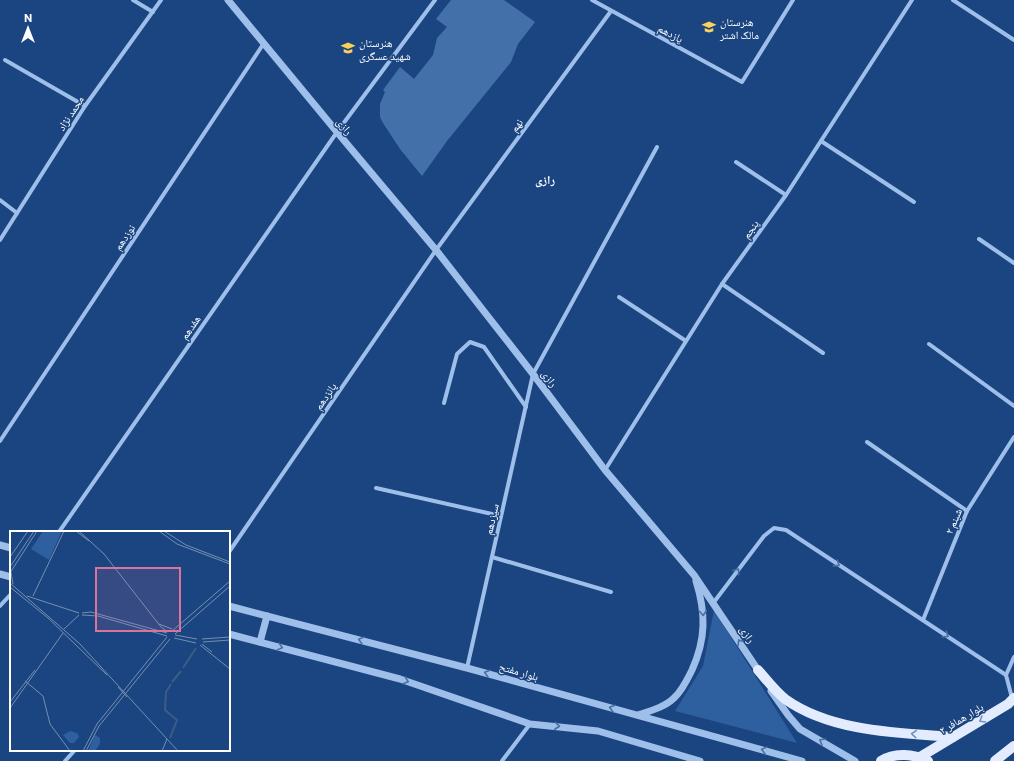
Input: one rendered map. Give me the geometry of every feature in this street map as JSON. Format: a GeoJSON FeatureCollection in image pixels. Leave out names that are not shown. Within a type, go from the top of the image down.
{"type":"FeatureCollection","features":[{"type":"Feature","properties":{"kind":"main road"},"geometry":{"type":"LineString","coordinates":[[758,670],[784,698],[809,713],[840,723],[873,730],[953,737]]}},
{"type":"Feature","properties":{"kind":"main road","name":"بلوار همافر ۲"},"geometry":{"type":"LineString","coordinates":[[924,759],[953,737],[1013,699]]}},
{"type":"Feature","properties":{"kind":"main road"},"geometry":{"type":"LineString","coordinates":[[995,761],[1014,746]]}},
{"type":"Feature","properties":{"kind":"main road"},"geometry":{"type":"LineString","coordinates":[[881,761],[895,756],[907,755],[924,759]]}},
{"type":"Feature","properties":{"kind":"street"},"geometry":{"type":"LineString","coordinates":[[133,0],[153,12]]}},
{"type":"Feature","properties":{"kind":"street","name":"محمد نژاد"},"geometry":{"type":"LineString","coordinates":[[0,240],[84,106],[161,0]]}},
{"type":"Feature","properties":{"kind":"street","name":"رازی"},"geometry":{"type":"LineString","coordinates":[[228,0],[436,250],[533,374],[605,470],[694,575],[714,602],[788,715],[800,729],[855,761]]}},
{"type":"Feature","properties":{"kind":"street"},"geometry":{"type":"LineString","coordinates":[[337,132],[435,0]]}},
{"type":"Feature","properties":{"kind":"street","name":"یازدهم"},"geometry":{"type":"LineString","coordinates":[[592,0],[742,82],[793,0]]}},
{"type":"Feature","properties":{"kind":"street","name":"پنجم"},"geometry":{"type":"LineString","coordinates":[[605,470],[722,284],[786,195],[912,0]]}},
{"type":"Feature","properties":{"kind":"street"},"geometry":{"type":"LineString","coordinates":[[953,0],[1014,40]]}},
{"type":"Feature","properties":{"kind":"street","name":"نهم"},"geometry":{"type":"LineString","coordinates":[[436,250],[611,11]]}},
{"type":"Feature","properties":{"kind":"street","name":"نوزدهم"},"geometry":{"type":"LineString","coordinates":[[0,441],[264,43]]}},
{"type":"Feature","properties":{"kind":"street"},"geometry":{"type":"LineString","coordinates":[[5,60],[84,106]]}},
{"type":"Feature","properties":{"kind":"street","name":"هفدهم"},"geometry":{"type":"LineString","coordinates":[[60,531],[337,132]]}},
{"type":"Feature","properties":{"kind":"street"},"geometry":{"type":"LineString","coordinates":[[821,141],[914,202]]}},
{"type":"Feature","properties":{"kind":"street","name":"سیزدهم"},"geometry":{"type":"LineString","coordinates":[[467,668],[533,374],[657,147]]}},
{"type":"Feature","properties":{"kind":"street"},"geometry":{"type":"LineString","coordinates":[[736,162],[786,195]]}},
{"type":"Feature","properties":{"kind":"street"},"geometry":{"type":"LineString","coordinates":[[0,200],[17,212]]}},
{"type":"Feature","properties":{"kind":"street"},"geometry":{"type":"LineString","coordinates":[[979,239],[1014,263]]}},
{"type":"Feature","properties":{"kind":"street","name":"پانزدهم"},"geometry":{"type":"LineString","coordinates":[[230,551],[436,250]]}},
{"type":"Feature","properties":{"kind":"street"},"geometry":{"type":"LineString","coordinates":[[722,284],[823,353]]}},
{"type":"Feature","properties":{"kind":"street"},"geometry":{"type":"LineString","coordinates":[[619,297],[686,342]]}},
{"type":"Feature","properties":{"kind":"street"},"geometry":{"type":"LineString","coordinates":[[444,403],[457,354],[470,342],[484,347],[526,407]]}},
{"type":"Feature","properties":{"kind":"street"},"geometry":{"type":"LineString","coordinates":[[929,344],[1014,406]]}},
{"type":"Feature","properties":{"kind":"street","name":"شبنم ۲"},"geometry":{"type":"LineString","coordinates":[[923,620],[967,511],[1014,437]]}},
{"type":"Feature","properties":{"kind":"street"},"geometry":{"type":"LineString","coordinates":[[867,442],[967,511]]}},
{"type":"Feature","properties":{"kind":"street"},"geometry":{"type":"LineString","coordinates":[[376,488],[501,516]]}},
{"type":"Feature","properties":{"kind":"street"},"geometry":{"type":"LineString","coordinates":[[714,602],[764,536],[774,528],[786,530],[1006,675],[1013,699]]}},
{"type":"Feature","properties":{"kind":"street"},"geometry":{"type":"LineString","coordinates":[[0,545],[10,548]]}},
{"type":"Feature","properties":{"kind":"street"},"geometry":{"type":"LineString","coordinates":[[492,557],[611,592]]}},
{"type":"Feature","properties":{"kind":"street"},"geometry":{"type":"LineString","coordinates":[[0,574],[10,577]]}},
{"type":"Feature","properties":{"kind":"street"},"geometry":{"type":"LineString","coordinates":[[637,715],[658,708],[674,699],[686,683],[694,664],[702,642],[704,618],[702,599],[694,575]]}},
{"type":"Feature","properties":{"kind":"street"},"geometry":{"type":"LineString","coordinates":[[0,606],[10,595]]}},
{"type":"Feature","properties":{"kind":"street","name":"بلوار مفتح"},"geometry":{"type":"LineString","coordinates":[[230,606],[467,668],[799,760]]}},
{"type":"Feature","properties":{"kind":"street"},"geometry":{"type":"LineString","coordinates":[[260,642],[267,616]]}},
{"type":"Feature","properties":{"kind":"street"},"geometry":{"type":"LineString","coordinates":[[230,634],[400,679],[530,724],[598,731],[700,761]]}},
{"type":"Feature","properties":{"kind":"street"},"geometry":{"type":"LineString","coordinates":[[1006,675],[1014,657]]}},
{"type":"Feature","properties":{"kind":"street"},"geometry":{"type":"LineString","coordinates":[[502,761],[530,724]]}},
{"type":"Feature","properties":{"kind":"street"},"geometry":{"type":"LineString","coordinates":[[65,761],[74,751]]}},
{"type":"Feature","properties":{"kind":"shaded area"},"geometry":{"type":"Polygon","coordinates":[[[714,610],[797,743],[675,711],[703,666],[714,610]]]}},
{"type":"Feature","properties":{"kind":"building"},"geometry":{"type":"Polygon","coordinates":[[[451,0],[504,0],[535,22],[518,44],[511,62],[447,141],[422,176],[400,149],[383,123],[380,117],[380,104],[385,92],[383,90],[400,67],[414,79],[433,55],[437,38],[447,27],[436,19],[451,0]]]}},
{"type":"Feature","properties":{"kind":"place","name":"هنرستان مالک اشتر"},"geometry":{"type":"Point","coordinates":[709,27]}},
{"type":"Feature","properties":{"kind":"place","name":"هنرستان شهید عسگری"},"geometry":{"type":"Point","coordinates":[348,48]}},
{"type":"Feature","properties":{"kind":"district","name":"رازی"},"geometry":{"type":"Point","coordinates":[545,179]}}]}
